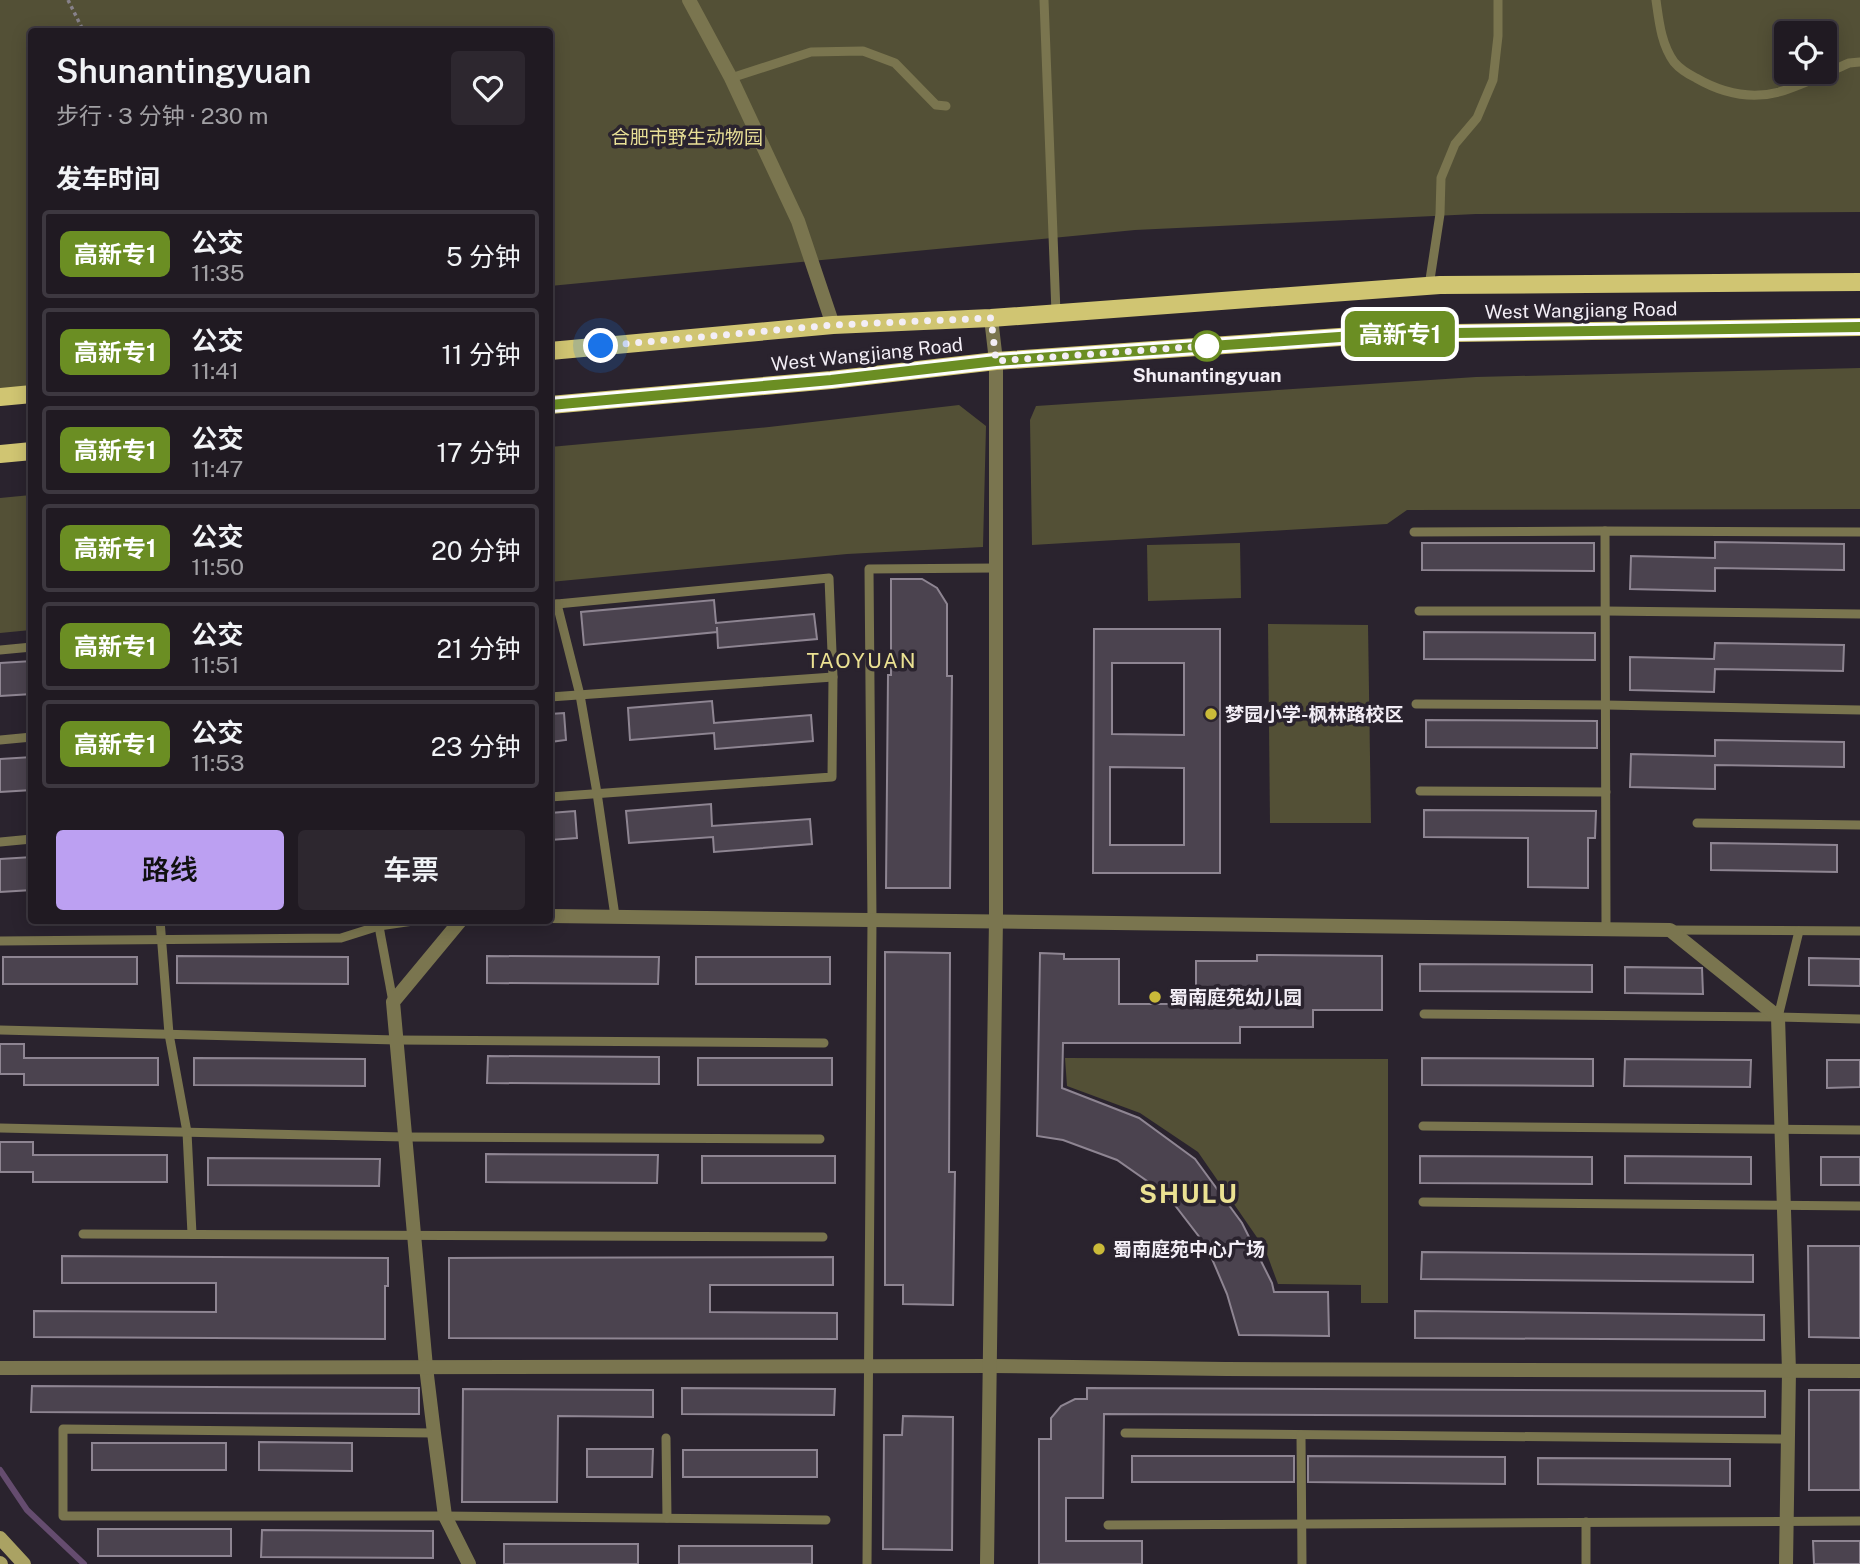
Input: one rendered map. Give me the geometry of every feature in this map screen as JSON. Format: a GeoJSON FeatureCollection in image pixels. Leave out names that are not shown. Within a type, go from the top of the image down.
{"type":"FeatureCollection","features":[{"type":"Feature","properties":{"kind":"main road","name":"West Wangjiang Road"},"geometry":{"type":"LineString","coordinates":[[553,351],[833,325],[991,318],[1429,286],[1860,282]]}},
{"type":"Feature","properties":{"kind":"main road","name":"West Wangjiang Road"},"geometry":{"type":"LineString","coordinates":[[553,405],[831,380],[996,361],[1383,334],[1860,327]]}},
{"type":"Feature","properties":{"kind":"main road"},"geometry":{"type":"LineString","coordinates":[[0,397],[28,394]]}},
{"type":"Feature","properties":{"kind":"main road"},"geometry":{"type":"LineString","coordinates":[[0,454],[28,451]]}},
{"type":"Feature","properties":{"kind":"main road"},"geometry":{"type":"LineString","coordinates":[[0,1538],[24,1564]]}},
{"type":"Feature","properties":{"kind":"street"},"geometry":{"type":"LineString","coordinates":[[689,0],[731,78],[798,221],[833,325]]}},
{"type":"Feature","properties":{"kind":"street"},"geometry":{"type":"LineString","coordinates":[[987,1564],[996,921],[996,361],[991,318]]}},
{"type":"Feature","properties":{"kind":"street"},"geometry":{"type":"LineString","coordinates":[[553,916],[1670,930],[1778,1017],[1789,1371],[1786,1564]]}},
{"type":"Feature","properties":{"kind":"street"},"geometry":{"type":"LineString","coordinates":[[458,924],[393,1002],[426,1367],[445,1516],[468,1564]]}},
{"type":"Feature","properties":{"kind":"street"},"geometry":{"type":"LineString","coordinates":[[0,1368],[991,1366],[1860,1371]]}},
{"type":"Feature","properties":{"kind":"lane"},"geometry":{"type":"LineString","coordinates":[[1044,0],[1056,313]]}},
{"type":"Feature","properties":{"kind":"lane"},"geometry":{"type":"LineString","coordinates":[[1429,286],[1440,214],[1441,178],[1455,144],[1477,118],[1493,80],[1498,36],[1498,0]]}},
{"type":"Feature","properties":{"kind":"lane"},"geometry":{"type":"LineString","coordinates":[[1656,0],[1660,30],[1675,63],[1714,88],[1755,96],[1777,92],[1849,62],[1860,62]]}},
{"type":"Feature","properties":{"kind":"lane"},"geometry":{"type":"LineString","coordinates":[[731,78],[811,52],[863,51],[895,63],[936,105],[947,106]]}},
{"type":"Feature","properties":{"kind":"lane"},"geometry":{"type":"LineString","coordinates":[[1605,531],[1606,929]]}},
{"type":"Feature","properties":{"kind":"lane"},"geometry":{"type":"LineString","coordinates":[[1415,532],[1860,532]]}},
{"type":"Feature","properties":{"kind":"lane"},"geometry":{"type":"LineString","coordinates":[[867,1564],[872,920],[869,569],[995,568]]}},
{"type":"Feature","properties":{"kind":"lane"},"geometry":{"type":"LineString","coordinates":[[553,797],[597,793],[832,776],[830,578],[553,604],[580,695],[597,793],[615,916]]}},
{"type":"Feature","properties":{"kind":"lane"},"geometry":{"type":"LineString","coordinates":[[1419,611],[1860,614]]}},
{"type":"Feature","properties":{"kind":"lane"},"geometry":{"type":"LineString","coordinates":[[0,650],[28,648]]}},
{"type":"Feature","properties":{"kind":"lane"},"geometry":{"type":"LineString","coordinates":[[553,697],[833,677]]}},
{"type":"Feature","properties":{"kind":"lane"},"geometry":{"type":"LineString","coordinates":[[1416,704],[1860,709]]}},
{"type":"Feature","properties":{"kind":"lane"},"geometry":{"type":"LineString","coordinates":[[0,740],[28,737]]}},
{"type":"Feature","properties":{"kind":"lane"},"geometry":{"type":"LineString","coordinates":[[1420,791],[1606,792]]}},
{"type":"Feature","properties":{"kind":"lane"},"geometry":{"type":"LineString","coordinates":[[1697,823],[1860,825]]}},
{"type":"Feature","properties":{"kind":"lane"},"geometry":{"type":"LineString","coordinates":[[0,842],[28,839]]}},
{"type":"Feature","properties":{"kind":"lane"},"geometry":{"type":"LineString","coordinates":[[161,924],[169,1034],[187,1132],[192,1234]]}},
{"type":"Feature","properties":{"kind":"lane"},"geometry":{"type":"LineString","coordinates":[[0,941],[341,938],[376,924]]}},
{"type":"Feature","properties":{"kind":"lane"},"geometry":{"type":"LineString","coordinates":[[379,924],[393,1002]]}},
{"type":"Feature","properties":{"kind":"lane"},"geometry":{"type":"LineString","coordinates":[[1670,930],[1860,931]]}},
{"type":"Feature","properties":{"kind":"lane"},"geometry":{"type":"LineString","coordinates":[[1778,1017],[1799,931]]}},
{"type":"Feature","properties":{"kind":"lane"},"geometry":{"type":"LineString","coordinates":[[1424,1014],[1860,1020]]}},
{"type":"Feature","properties":{"kind":"lane"},"geometry":{"type":"LineString","coordinates":[[0,1030],[397,1040],[824,1043]]}},
{"type":"Feature","properties":{"kind":"lane"},"geometry":{"type":"LineString","coordinates":[[1423,1126],[1860,1130]]}},
{"type":"Feature","properties":{"kind":"lane"},"geometry":{"type":"LineString","coordinates":[[0,1128],[405,1137],[820,1139]]}},
{"type":"Feature","properties":{"kind":"lane"},"geometry":{"type":"LineString","coordinates":[[1423,1202],[1860,1206]]}},
{"type":"Feature","properties":{"kind":"lane"},"geometry":{"type":"LineString","coordinates":[[83,1234],[823,1237]]}},
{"type":"Feature","properties":{"kind":"lane"},"geometry":{"type":"LineString","coordinates":[[434,1433],[63,1429],[63,1516],[826,1520]]}},
{"type":"Feature","properties":{"kind":"lane"},"geometry":{"type":"LineString","coordinates":[[1125,1433],[1788,1439]]}},
{"type":"Feature","properties":{"kind":"lane"},"geometry":{"type":"LineString","coordinates":[[1301,1435],[1302,1564]]}},
{"type":"Feature","properties":{"kind":"lane"},"geometry":{"type":"LineString","coordinates":[[666,1438],[667,1518]]}},
{"type":"Feature","properties":{"kind":"lane"},"geometry":{"type":"LineString","coordinates":[[1108,1525],[1860,1521]]}},
{"type":"Feature","properties":{"kind":"lane"},"geometry":{"type":"LineString","coordinates":[[1586,1522],[1586,1564]]}},
{"type":"Feature","properties":{"kind":"path"},"geometry":{"type":"LineString","coordinates":[[68,0],[83,28]]}},
{"type":"Feature","properties":{"kind":"green space","name":"合肥市野生动物园"},"geometry":{"type":"Polygon","coordinates":[[[0,0],[1860,0],[1860,212],[1476,214],[1135,230],[553,286],[553,28],[28,28],[28,394],[0,397],[0,0]]]}},
{"type":"Feature","properties":{"kind":"green space"},"geometry":{"type":"Polygon","coordinates":[[[1860,368],[1860,509],[1407,510],[1387,524],[1032,545],[1030,420],[1036,406],[1476,377],[1860,368]]]}},
{"type":"Feature","properties":{"kind":"green space"},"geometry":{"type":"Polygon","coordinates":[[[959,405],[986,426],[983,547],[847,554],[553,582],[553,447],[769,427],[959,405]]]}},
{"type":"Feature","properties":{"kind":"green space"},"geometry":{"type":"Polygon","coordinates":[[[28,495],[28,630],[0,633],[0,498],[28,495]]]}},
{"type":"Feature","properties":{"kind":"green space"},"geometry":{"type":"Polygon","coordinates":[[[1240,543],[1241,598],[1148,601],[1147,545],[1240,543]]]}},
{"type":"Feature","properties":{"kind":"green space"},"geometry":{"type":"Polygon","coordinates":[[[1268,624],[1368,625],[1371,823],[1270,823],[1268,624]]]}},
{"type":"Feature","properties":{"kind":"green space"},"geometry":{"type":"Polygon","coordinates":[[[1065,1058],[1388,1059],[1388,1303],[1361,1303],[1361,1285],[1278,1284],[1265,1249],[1198,1152],[1140,1113],[1067,1086],[1065,1058]]]}},
{"type":"Feature","properties":{"kind":"building"},"geometry":{"type":"Polygon","coordinates":[[[1715,542],[1844,544],[1844,570],[1715,568],[1715,591],[1630,589],[1631,556],[1715,558],[1715,542]]]}},
{"type":"Feature","properties":{"kind":"building"},"geometry":{"type":"Polygon","coordinates":[[[1422,543],[1594,543],[1594,571],[1422,570],[1422,543]]]}},
{"type":"Feature","properties":{"kind":"building"},"geometry":{"type":"Polygon","coordinates":[[[891,579],[922,579],[937,588],[947,604],[947,676],[952,676],[950,888],[886,888],[891,579]]]}},
{"type":"Feature","properties":{"kind":"building"},"geometry":{"type":"Polygon","coordinates":[[[714,600],[716,623],[814,614],[817,639],[718,648],[717,627],[717,632],[584,645],[581,612],[714,600]]]}},
{"type":"Feature","properties":{"kind":"building"},"geometry":{"type":"Polygon","coordinates":[[[1094,629],[1220,629],[1220,873],[1093,873],[1094,629]],[[1112,663],[1112,734],[1184,735],[1184,663],[1112,663]],[[1110,767],[1110,845],[1184,845],[1184,768],[1110,767]]]}},
{"type":"Feature","properties":{"kind":"building"},"geometry":{"type":"Polygon","coordinates":[[[1424,632],[1595,633],[1595,660],[1424,659],[1424,632]]]}},
{"type":"Feature","properties":{"kind":"building"},"geometry":{"type":"Polygon","coordinates":[[[1715,643],[1844,645],[1843,671],[1715,669],[1714,692],[1630,690],[1630,657],[1714,659],[1715,643]]]}},
{"type":"Feature","properties":{"kind":"building"},"geometry":{"type":"Polygon","coordinates":[[[28,661],[28,694],[0,696],[0,663],[28,661]]]}},
{"type":"Feature","properties":{"kind":"building"},"geometry":{"type":"Polygon","coordinates":[[[712,701],[714,723],[811,715],[813,741],[715,749],[714,733],[630,740],[628,708],[712,701]]]}},
{"type":"Feature","properties":{"kind":"building"},"geometry":{"type":"Polygon","coordinates":[[[564,713],[566,740],[553,742],[553,714],[564,713]]]}},
{"type":"Feature","properties":{"kind":"building"},"geometry":{"type":"Polygon","coordinates":[[[1426,720],[1597,721],[1597,748],[1426,747],[1426,720]]]}},
{"type":"Feature","properties":{"kind":"building"},"geometry":{"type":"Polygon","coordinates":[[[1715,740],[1844,742],[1844,767],[1715,765],[1715,789],[1630,787],[1631,754],[1715,756],[1715,740]]]}},
{"type":"Feature","properties":{"kind":"building"},"geometry":{"type":"Polygon","coordinates":[[[28,757],[28,790],[0,792],[0,759],[28,757]]]}},
{"type":"Feature","properties":{"kind":"building"},"geometry":{"type":"Polygon","coordinates":[[[711,804],[712,826],[810,819],[812,844],[714,852],[713,837],[629,843],[626,811],[711,804]]]}},
{"type":"Feature","properties":{"kind":"building"},"geometry":{"type":"Polygon","coordinates":[[[1424,810],[1596,811],[1595,838],[1588,838],[1588,888],[1528,887],[1528,838],[1424,837],[1424,810]]]}},
{"type":"Feature","properties":{"kind":"building"},"geometry":{"type":"Polygon","coordinates":[[[575,811],[577,838],[553,840],[553,813],[575,811]]]}},
{"type":"Feature","properties":{"kind":"building"},"geometry":{"type":"Polygon","coordinates":[[[1711,843],[1837,845],[1837,872],[1711,870],[1711,843]]]}},
{"type":"Feature","properties":{"kind":"building"},"geometry":{"type":"Polygon","coordinates":[[[28,857],[28,890],[0,892],[0,859],[28,857]]]}},
{"type":"Feature","properties":{"kind":"building"},"geometry":{"type":"Polygon","coordinates":[[[885,952],[950,953],[949,1172],[955,1172],[953,1305],[903,1304],[903,1285],[885,1285],[885,952]]]}},
{"type":"Feature","properties":{"kind":"building"},"geometry":{"type":"Polygon","coordinates":[[[1040,953],[1064,954],[1064,959],[1119,959],[1119,1004],[1196,1004],[1196,961],[1257,961],[1257,955],[1382,956],[1382,1010],[1313,1010],[1313,1027],[1240,1027],[1240,1043],[1063,1043],[1062,1088],[1139,1118],[1195,1159],[1242,1223],[1274,1292],[1328,1292],[1329,1336],[1239,1335],[1227,1294],[1207,1247],[1167,1195],[1117,1160],[1063,1140],[1037,1136],[1040,953]]]}},
{"type":"Feature","properties":{"kind":"building"},"geometry":{"type":"Polygon","coordinates":[[[177,956],[348,957],[348,984],[177,983],[177,956]]]}},
{"type":"Feature","properties":{"kind":"building"},"geometry":{"type":"Polygon","coordinates":[[[487,956],[659,957],[658,984],[487,983],[487,956]]]}},
{"type":"Feature","properties":{"kind":"building"},"geometry":{"type":"Polygon","coordinates":[[[3,957],[137,957],[137,984],[3,984],[3,957]]]}},
{"type":"Feature","properties":{"kind":"building"},"geometry":{"type":"Polygon","coordinates":[[[696,957],[830,957],[830,984],[696,984],[696,957]]]}},
{"type":"Feature","properties":{"kind":"building"},"geometry":{"type":"Polygon","coordinates":[[[1809,958],[1860,959],[1860,986],[1809,985],[1809,958]]]}},
{"type":"Feature","properties":{"kind":"building"},"geometry":{"type":"Polygon","coordinates":[[[1420,964],[1592,965],[1592,992],[1420,991],[1420,964]]]}},
{"type":"Feature","properties":{"kind":"building"},"geometry":{"type":"Polygon","coordinates":[[[1625,967],[1702,968],[1703,994],[1625,993],[1625,967]]]}},
{"type":"Feature","properties":{"kind":"building"},"geometry":{"type":"Polygon","coordinates":[[[0,1044],[24,1044],[24,1058],[158,1058],[158,1085],[24,1085],[24,1074],[0,1074],[0,1044]]]}},
{"type":"Feature","properties":{"kind":"building"},"geometry":{"type":"Polygon","coordinates":[[[488,1056],[659,1057],[659,1084],[487,1083],[488,1056]]]}},
{"type":"Feature","properties":{"kind":"building"},"geometry":{"type":"Polygon","coordinates":[[[194,1058],[365,1059],[365,1086],[194,1085],[194,1058]]]}},
{"type":"Feature","properties":{"kind":"building"},"geometry":{"type":"Polygon","coordinates":[[[698,1058],[832,1058],[832,1085],[698,1085],[698,1058]]]}},
{"type":"Feature","properties":{"kind":"building"},"geometry":{"type":"Polygon","coordinates":[[[1422,1058],[1593,1059],[1593,1086],[1422,1085],[1422,1058]]]}},
{"type":"Feature","properties":{"kind":"building"},"geometry":{"type":"Polygon","coordinates":[[[1625,1059],[1751,1060],[1750,1087],[1624,1086],[1625,1059]]]}},
{"type":"Feature","properties":{"kind":"building"},"geometry":{"type":"Polygon","coordinates":[[[1827,1060],[1860,1060],[1860,1087],[1827,1088],[1827,1060]]]}},
{"type":"Feature","properties":{"kind":"building"},"geometry":{"type":"Polygon","coordinates":[[[0,1142],[33,1142],[33,1155],[167,1155],[167,1182],[33,1182],[33,1172],[0,1172],[0,1142]]]}},
{"type":"Feature","properties":{"kind":"building"},"geometry":{"type":"Polygon","coordinates":[[[486,1154],[658,1155],[657,1183],[486,1182],[486,1154]]]}},
{"type":"Feature","properties":{"kind":"building"},"geometry":{"type":"Polygon","coordinates":[[[702,1156],[835,1156],[835,1183],[702,1183],[702,1156]]]}},
{"type":"Feature","properties":{"kind":"building"},"geometry":{"type":"Polygon","coordinates":[[[1420,1156],[1592,1157],[1592,1184],[1420,1183],[1420,1156]]]}},
{"type":"Feature","properties":{"kind":"building"},"geometry":{"type":"Polygon","coordinates":[[[1625,1156],[1751,1157],[1751,1184],[1625,1183],[1625,1156]]]}},
{"type":"Feature","properties":{"kind":"building"},"geometry":{"type":"Polygon","coordinates":[[[1821,1157],[1860,1157],[1860,1185],[1821,1185],[1821,1157]]]}},
{"type":"Feature","properties":{"kind":"building"},"geometry":{"type":"Polygon","coordinates":[[[208,1158],[380,1159],[379,1186],[208,1185],[208,1158]]]}},
{"type":"Feature","properties":{"kind":"building"},"geometry":{"type":"Polygon","coordinates":[[[1808,1246],[1860,1246],[1860,1338],[1809,1337],[1808,1246]]]}},
{"type":"Feature","properties":{"kind":"building"},"geometry":{"type":"Polygon","coordinates":[[[1422,1252],[1753,1255],[1753,1282],[1421,1279],[1422,1252]]]}},
{"type":"Feature","properties":{"kind":"building"},"geometry":{"type":"Polygon","coordinates":[[[62,1256],[388,1258],[385,1339],[34,1337],[34,1311],[216,1312],[216,1283],[62,1283],[62,1256]]]}},
{"type":"Feature","properties":{"kind":"building"},"geometry":{"type":"Polygon","coordinates":[[[833,1257],[833,1285],[710,1285],[710,1312],[837,1313],[837,1339],[449,1338],[449,1258],[833,1257]]]}},
{"type":"Feature","properties":{"kind":"building"},"geometry":{"type":"Polygon","coordinates":[[[1415,1311],[1764,1315],[1764,1340],[1415,1338],[1415,1311]]]}},
{"type":"Feature","properties":{"kind":"building"},"geometry":{"type":"Polygon","coordinates":[[[32,1386],[419,1388],[419,1414],[31,1412],[32,1386]]]}},
{"type":"Feature","properties":{"kind":"building"},"geometry":{"type":"Polygon","coordinates":[[[682,1388],[835,1389],[834,1415],[682,1414],[682,1388]]]}},
{"type":"Feature","properties":{"kind":"building"},"geometry":{"type":"Polygon","coordinates":[[[1087,1388],[1765,1391],[1765,1417],[1104,1414],[1103,1498],[1066,1498],[1066,1541],[1142,1541],[1142,1564],[1039,1564],[1039,1439],[1051,1439],[1051,1418],[1061,1406],[1075,1399],[1087,1399],[1087,1388]]]}},
{"type":"Feature","properties":{"kind":"building"},"geometry":{"type":"Polygon","coordinates":[[[463,1389],[653,1390],[653,1417],[558,1416],[557,1502],[462,1502],[463,1389]]]}},
{"type":"Feature","properties":{"kind":"building"},"geometry":{"type":"Polygon","coordinates":[[[1809,1390],[1860,1390],[1860,1490],[1809,1490],[1809,1390]]]}},
{"type":"Feature","properties":{"kind":"building"},"geometry":{"type":"Polygon","coordinates":[[[903,1416],[953,1417],[952,1550],[883,1549],[884,1435],[902,1435],[903,1416]]]}},
{"type":"Feature","properties":{"kind":"building"},"geometry":{"type":"Polygon","coordinates":[[[259,1442],[352,1443],[352,1471],[259,1470],[259,1442]]]}},
{"type":"Feature","properties":{"kind":"building"},"geometry":{"type":"Polygon","coordinates":[[[92,1443],[226,1443],[226,1470],[92,1470],[92,1443]]]}},
{"type":"Feature","properties":{"kind":"building"},"geometry":{"type":"Polygon","coordinates":[[[587,1449],[653,1449],[652,1477],[587,1477],[587,1449]]]}},
{"type":"Feature","properties":{"kind":"building"},"geometry":{"type":"Polygon","coordinates":[[[683,1450],[817,1450],[817,1477],[683,1477],[683,1450]]]}},
{"type":"Feature","properties":{"kind":"building"},"geometry":{"type":"Polygon","coordinates":[[[1132,1456],[1294,1456],[1294,1482],[1132,1482],[1132,1456]]]}},
{"type":"Feature","properties":{"kind":"building"},"geometry":{"type":"Polygon","coordinates":[[[1308,1456],[1505,1457],[1505,1484],[1308,1482],[1308,1456]]]}},
{"type":"Feature","properties":{"kind":"building"},"geometry":{"type":"Polygon","coordinates":[[[1538,1458],[1730,1459],[1730,1486],[1538,1484],[1538,1458]]]}},
{"type":"Feature","properties":{"kind":"building"},"geometry":{"type":"Polygon","coordinates":[[[98,1529],[231,1529],[231,1556],[98,1556],[98,1529]]]}},
{"type":"Feature","properties":{"kind":"building"},"geometry":{"type":"Polygon","coordinates":[[[262,1530],[433,1531],[433,1558],[261,1557],[262,1530]]]}},
{"type":"Feature","properties":{"kind":"building"},"geometry":{"type":"Polygon","coordinates":[[[1813,1541],[1860,1541],[1860,1564],[1814,1564],[1813,1541]]]}},
{"type":"Feature","properties":{"kind":"building"},"geometry":{"type":"Polygon","coordinates":[[[504,1544],[638,1544],[638,1564],[504,1564],[504,1544]]]}},
{"type":"Feature","properties":{"kind":"building"},"geometry":{"type":"Polygon","coordinates":[[[679,1546],[812,1546],[812,1564],[679,1564],[679,1546]]]}},
{"type":"Feature","properties":{"kind":"waterway"},"geometry":{"type":"LineString","coordinates":[[0,1470],[27,1510],[84,1564]]}},
{"type":"Feature","properties":{"kind":"bus line","name":"高新专1"},"geometry":{"type":"LineString","coordinates":[[553,405],[831,380],[996,361],[1383,334],[1860,327]]}},
{"type":"Feature","properties":{"kind":"place","name":"Shunantingyuan"},"geometry":{"type":"Point","coordinates":[1207,346]}},
{"type":"Feature","properties":{"kind":"place","name":"梦园小学-枫林路校区"},"geometry":{"type":"Point","coordinates":[1211,714]}},
{"type":"Feature","properties":{"kind":"place","name":"蜀南庭苑幼儿园"},"geometry":{"type":"Point","coordinates":[1155,997]}},
{"type":"Feature","properties":{"kind":"place","name":"蜀南庭苑中心广场"},"geometry":{"type":"Point","coordinates":[1099,1249]}},
{"type":"Feature","properties":{"kind":"district","name":"TAOYUAN"},"geometry":{"type":"Point","coordinates":[862,660]}},
{"type":"Feature","properties":{"kind":"district","name":"SHULU"},"geometry":{"type":"Point","coordinates":[1189,1193]}},
{"type":"Feature","properties":{"kind":"route"},"geometry":{"type":"LineString","coordinates":[[601,346],[833,325],[991,318],[996,361],[1217,345],[1207,346]]}}]}
